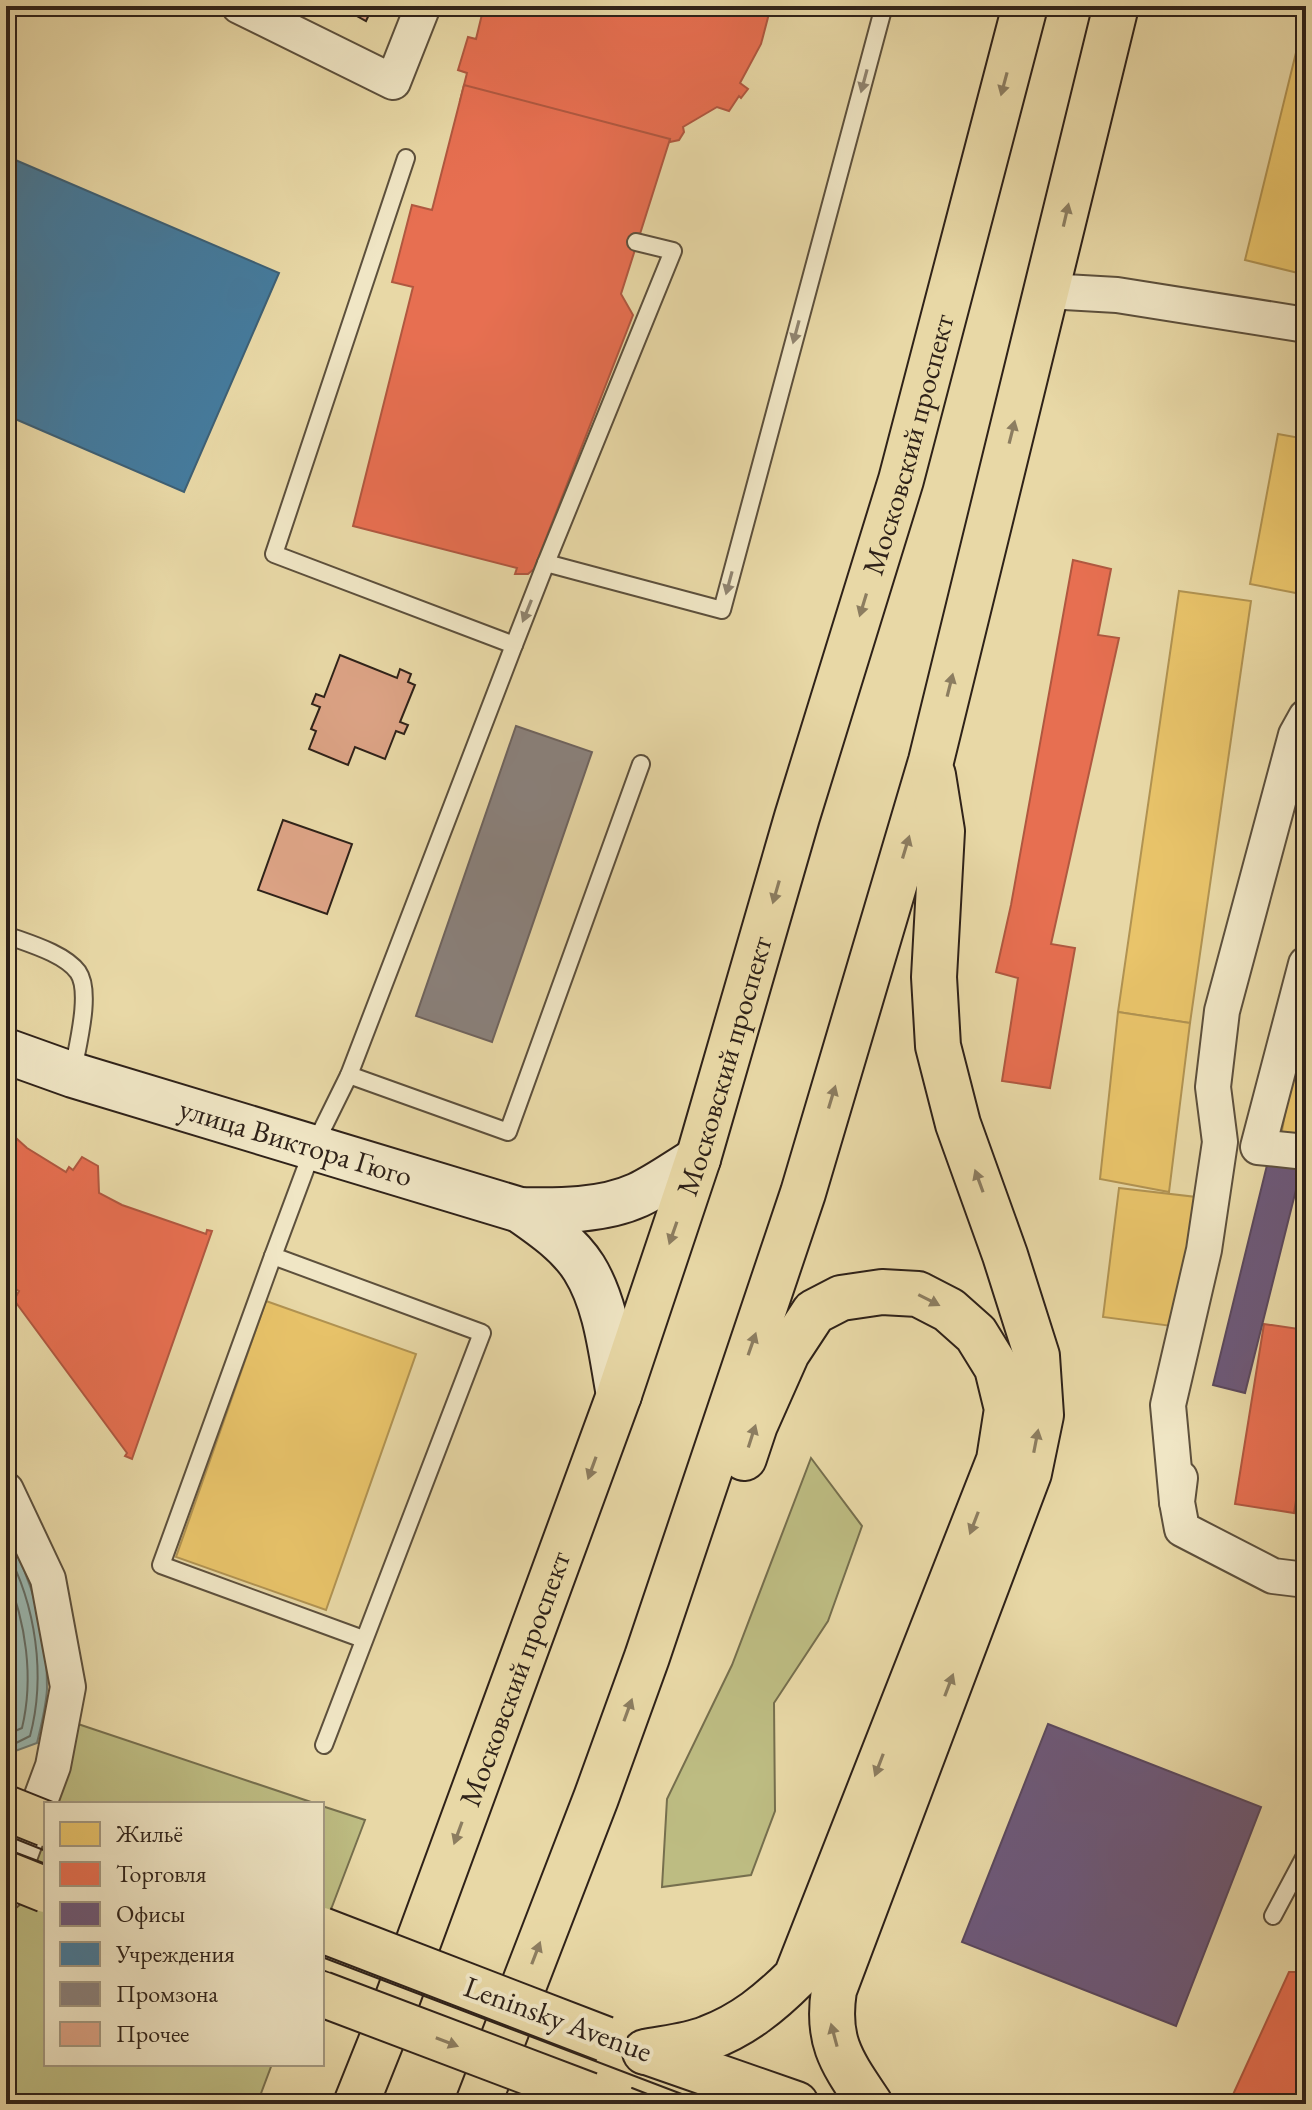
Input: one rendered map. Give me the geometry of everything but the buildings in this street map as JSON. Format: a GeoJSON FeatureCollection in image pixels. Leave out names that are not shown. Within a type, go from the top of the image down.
{"type":"FeatureCollection","features":[{"type":"Feature","properties":{"kind":"main road"},"geometry":{"type":"LineString","coordinates":[[478,2104],[647,1657],[803,1193],[931,761],[1116,6]]}},
{"type":"Feature","properties":{"kind":"main road","name":"Московский проспект"},"geometry":{"type":"LineString","coordinates":[[356,2104],[619,1395],[698,1159],[797,817],[901,480],[1021,7]]}},
{"type":"Feature","properties":{"kind":"main road"},"geometry":{"type":"LineString","coordinates":[[870,2104],[841,2060],[830,2019],[834,1990],[1029,1473],[1041,1415],[1037,1356],[958,1124],[938,1046],[934,977],[942,831],[931,761]]}},
{"type":"Feature","properties":{"kind":"main road"},"geometry":{"type":"LineString","coordinates":[[625,2045],[706,2039],[743,2021],[771,2002],[796,1977],[999,1460],[1007,1409],[997,1368],[976,1334],[949,1310],[918,1294],[882,1292],[841,1298],[814,1312],[787,1353],[755,1425],[720,1533],[647,1657]]}},
{"type":"Feature","properties":{"kind":"main road"},"geometry":{"type":"LineString","coordinates":[[6,1808],[44,1823]]}},
{"type":"Feature","properties":{"kind":"main road"},"geometry":{"type":"LineString","coordinates":[[6,1874],[44,1889]]}},
{"type":"Feature","properties":{"kind":"main road","name":"Leninsky Avenue"},"geometry":{"type":"LineString","coordinates":[[324,1931],[625,2045],[796,2104]]}},
{"type":"Feature","properties":{"kind":"main road","name":"Leninsky Avenue"},"geometry":{"type":"LineString","coordinates":[[324,1995],[600,2101]]}},
{"type":"Feature","properties":{"kind":"street"},"geometry":{"type":"LineString","coordinates":[[239,6],[393,82],[423,6]]}},
{"type":"Feature","properties":{"kind":"street"},"geometry":{"type":"LineString","coordinates":[[1047,291],[1117,295],[1306,325]]}},
{"type":"Feature","properties":{"kind":"street"},"geometry":{"type":"LineString","coordinates":[[1290,1578],[1182,1529],[1168,1405],[1204,1250],[1220,1142],[1213,1087],[1222,1011],[1296,735],[1306,717]]}},
{"type":"Feature","properties":{"kind":"street"},"geometry":{"type":"LineString","coordinates":[[1306,964],[1258,1147],[1306,1152]]}},
{"type":"Feature","properties":{"kind":"street","name":"улица Виктора Гюго"},"geometry":{"type":"LineString","coordinates":[[6,1051],[73,1075],[520,1210],[553,1211],[614,1202],[637,1195],[698,1159]]}},
{"type":"Feature","properties":{"kind":"street","name":"улица Виктора Гюго"},"geometry":{"type":"LineString","coordinates":[[520,1210],[552,1232],[583,1265],[603,1316],[619,1395]]}},
{"type":"Feature","properties":{"kind":"street"},"geometry":{"type":"LineString","coordinates":[[1177,1502],[1186,1426]]}},
{"type":"Feature","properties":{"kind":"street"},"geometry":{"type":"LineString","coordinates":[[6,1490],[48,1579],[68,1687],[53,1766],[6,1893]]}},
{"type":"Feature","properties":{"kind":"lane"},"geometry":{"type":"LineString","coordinates":[[546,563],[722,610],[884,6]]}},
{"type":"Feature","properties":{"kind":"lane"},"geometry":{"type":"LineString","coordinates":[[406,158],[274,554],[514,645]]}},
{"type":"Feature","properties":{"kind":"lane"},"geometry":{"type":"LineString","coordinates":[[363,1639],[161,1565],[314,1146],[349,1075],[546,563],[673,251],[636,242]]}},
{"type":"Feature","properties":{"kind":"lane"},"geometry":{"type":"LineString","coordinates":[[349,1075],[508,1132],[641,764]]}},
{"type":"Feature","properties":{"kind":"lane"},"geometry":{"type":"LineString","coordinates":[[6,935],[52,952],[78,973],[85,994],[73,1075]]}},
{"type":"Feature","properties":{"kind":"lane"},"geometry":{"type":"LineString","coordinates":[[273,1256],[482,1333],[324,1745]]}},
{"type":"Feature","properties":{"kind":"lane"},"geometry":{"type":"LineString","coordinates":[[1273,1916],[1306,1854]]}},
{"type":"Feature","properties":{"kind":"shaded area"},"geometry":{"type":"Polygon","coordinates":[[[811,1458],[862,1526],[828,1621],[774,1703],[775,1811],[751,1875],[662,1887],[667,1799],[732,1665],[811,1458]]]}},
{"type":"Feature","properties":{"kind":"shaded area"},"geometry":{"type":"Polygon","coordinates":[[[66,1720],[311,1802],[48,1802],[66,1720]]]}},
{"type":"Feature","properties":{"kind":"shaded area"},"geometry":{"type":"Polygon","coordinates":[[[324,1807],[365,1820],[324,1928],[324,1807]]]}},
{"type":"Feature","properties":{"kind":"shaded area"},"geometry":{"type":"Polygon","coordinates":[[[44,1814],[44,2066],[271,2066],[257,2104],[6,2104],[6,1919],[44,1814]]]}},
{"type":"Feature","properties":{"kind":"water"},"geometry":{"type":"Polygon","coordinates":[[[6,1535],[24,1570],[37,1609],[45,1649],[47,1689],[37,1743],[15,1751],[6,1765],[6,1535]]]}},
{"type":"Feature","properties":{"kind":"tram line"},"geometry":{"type":"LineString","coordinates":[[6,1835],[44,1850]]}},
{"type":"Feature","properties":{"kind":"tram line"},"geometry":{"type":"LineString","coordinates":[[6,1849],[44,1863]]}},
{"type":"Feature","properties":{"kind":"tram line"},"geometry":{"type":"LineString","coordinates":[[324,1958],[708,2104]]}},
{"type":"Feature","properties":{"kind":"tram line"},"geometry":{"type":"LineString","coordinates":[[324,1971],[374,1990]]}},
{"type":"Feature","properties":{"kind":"tram line"},"geometry":{"type":"LineString","coordinates":[[632,2088],[673,2104]]}}]}
